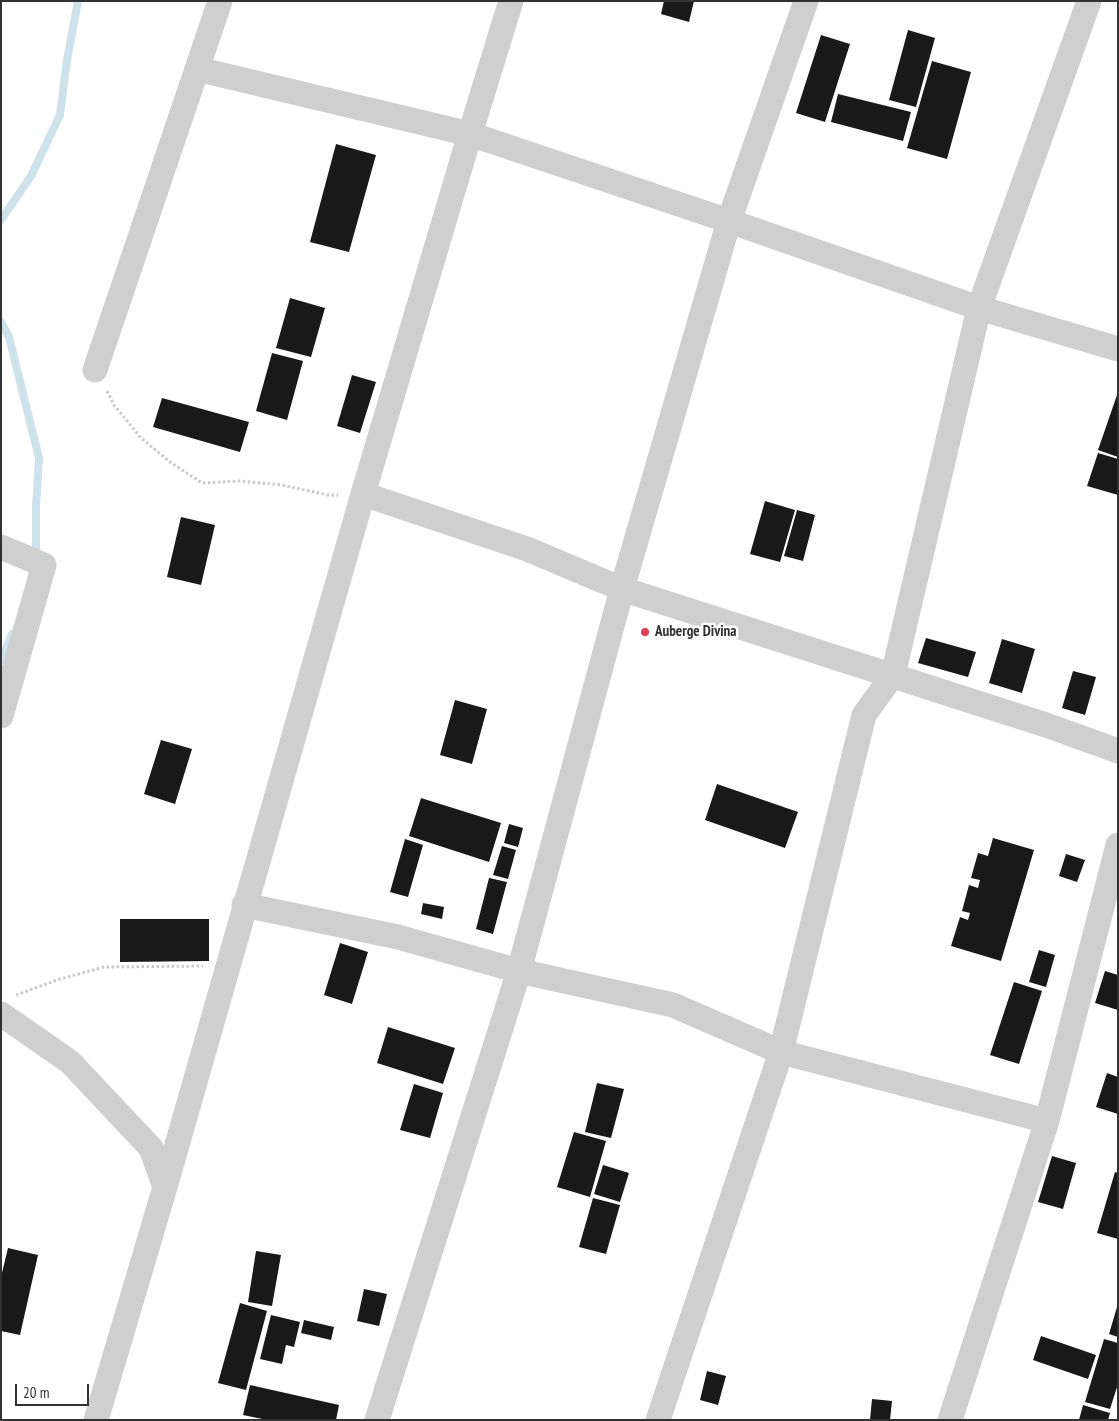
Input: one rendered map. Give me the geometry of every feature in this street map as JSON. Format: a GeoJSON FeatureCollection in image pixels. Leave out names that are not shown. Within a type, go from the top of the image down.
{"type":"FeatureCollection","features":[{"type":"Feature","properties":{"kind":"street"},"geometry":{"type":"LineString","coordinates":[[95,370],[220,1]]}},
{"type":"Feature","properties":{"kind":"street"},"geometry":{"type":"LineString","coordinates":[[96,1420],[165,1187],[244,905],[363,494],[511,1]]}},
{"type":"Feature","properties":{"kind":"street"},"geometry":{"type":"LineString","coordinates":[[377,1420],[519,971],[622,589],[729,221],[806,1]]}},
{"type":"Feature","properties":{"kind":"street"},"geometry":{"type":"LineString","coordinates":[[658,1420],[781,1052],[864,715],[893,674],[980,308],[1089,1]]}},
{"type":"Feature","properties":{"kind":"street"},"geometry":{"type":"LineString","coordinates":[[197,69],[470,134],[980,308],[1118,349]]}},
{"type":"Feature","properties":{"kind":"street"},"geometry":{"type":"LineString","coordinates":[[363,494],[527,549],[622,589],[893,674],[1118,751]]}},
{"type":"Feature","properties":{"kind":"street"},"geometry":{"type":"LineString","coordinates":[[1,547],[44,565],[1,716]]}},
{"type":"Feature","properties":{"kind":"street"},"geometry":{"type":"LineString","coordinates":[[950,1420],[1047,1121],[1118,845]]}},
{"type":"Feature","properties":{"kind":"street"},"geometry":{"type":"LineString","coordinates":[[244,905],[398,937],[519,971],[673,1005],[781,1052],[1047,1121]]}},
{"type":"Feature","properties":{"kind":"street"},"geometry":{"type":"LineString","coordinates":[[6,1006],[70,1062],[151,1148],[165,1187]]}},
{"type":"Feature","properties":{"kind":"path"},"geometry":{"type":"LineString","coordinates":[[95,370],[114,405],[141,438],[170,462],[202,483],[240,481],[282,485],[328,495],[363,494]]}},
{"type":"Feature","properties":{"kind":"path"},"geometry":{"type":"LineString","coordinates":[[6,1006],[60,978],[104,967],[227,967]]}},
{"type":"Feature","properties":{"kind":"building"},"geometry":{"type":"Polygon","coordinates":[[[664,1],[694,1],[689,22],[661,14],[664,1]]]}},
{"type":"Feature","properties":{"kind":"building"},"geometry":{"type":"Polygon","coordinates":[[[908,30],[935,38],[916,107],[889,100],[908,30]]]}},
{"type":"Feature","properties":{"kind":"building"},"geometry":{"type":"Polygon","coordinates":[[[821,35],[850,44],[825,122],[796,113],[821,35]]]}},
{"type":"Feature","properties":{"kind":"building"},"geometry":{"type":"Polygon","coordinates":[[[932,61],[971,72],[947,159],[907,148],[932,61]]]}},
{"type":"Feature","properties":{"kind":"building"},"geometry":{"type":"Polygon","coordinates":[[[838,94],[911,112],[903,141],[831,122],[838,94]]]}},
{"type":"Feature","properties":{"kind":"building"},"geometry":{"type":"Polygon","coordinates":[[[336,144],[376,155],[349,252],[310,242],[336,144]]]}},
{"type":"Feature","properties":{"kind":"building"},"geometry":{"type":"Polygon","coordinates":[[[290,298],[325,308],[311,357],[276,348],[290,298]]]}},
{"type":"Feature","properties":{"kind":"building"},"geometry":{"type":"Polygon","coordinates":[[[272,353],[303,361],[287,420],[256,411],[272,353]]]}},
{"type":"Feature","properties":{"kind":"building"},"geometry":{"type":"Polygon","coordinates":[[[352,375],[376,382],[360,433],[337,426],[352,375]]]}},
{"type":"Feature","properties":{"kind":"building"},"geometry":{"type":"Polygon","coordinates":[[[1118,395],[1118,457],[1098,450],[1118,395]]]}},
{"type":"Feature","properties":{"kind":"building"},"geometry":{"type":"Polygon","coordinates":[[[162,398],[249,422],[240,452],[153,427],[162,398]]]}},
{"type":"Feature","properties":{"kind":"building"},"geometry":{"type":"Polygon","coordinates":[[[1098,453],[1118,459],[1118,495],[1087,486],[1098,453]]]}},
{"type":"Feature","properties":{"kind":"building"},"geometry":{"type":"Polygon","coordinates":[[[765,501],[795,510],[780,562],[750,554],[765,501]]]}},
{"type":"Feature","properties":{"kind":"building"},"geometry":{"type":"Polygon","coordinates":[[[797,510],[815,515],[803,561],[784,556],[797,510]]]}},
{"type":"Feature","properties":{"kind":"building"},"geometry":{"type":"Polygon","coordinates":[[[181,517],[215,525],[201,585],[167,577],[181,517]]]}},
{"type":"Feature","properties":{"kind":"building"},"geometry":{"type":"Polygon","coordinates":[[[926,638],[976,652],[968,677],[918,663],[926,638]]]}},
{"type":"Feature","properties":{"kind":"building"},"geometry":{"type":"Polygon","coordinates":[[[1002,639],[1035,649],[1022,693],[989,683],[1002,639]]]}},
{"type":"Feature","properties":{"kind":"building"},"geometry":{"type":"Polygon","coordinates":[[[1073,671],[1096,677],[1085,715],[1062,708],[1073,671]]]}},
{"type":"Feature","properties":{"kind":"building"},"geometry":{"type":"Polygon","coordinates":[[[455,700],[487,709],[472,764],[440,755],[455,700]]]}},
{"type":"Feature","properties":{"kind":"building"},"geometry":{"type":"Polygon","coordinates":[[[161,740],[192,749],[175,804],[144,794],[161,740]]]}},
{"type":"Feature","properties":{"kind":"building"},"geometry":{"type":"Polygon","coordinates":[[[717,784],[798,812],[785,848],[705,820],[717,784]]]}},
{"type":"Feature","properties":{"kind":"building"},"geometry":{"type":"Polygon","coordinates":[[[421,798],[501,823],[489,862],[409,836],[421,798]]]}},
{"type":"Feature","properties":{"kind":"building"},"geometry":{"type":"Polygon","coordinates":[[[509,824],[523,828],[518,847],[504,843],[509,824]]]}},
{"type":"Feature","properties":{"kind":"building"},"geometry":{"type":"Polygon","coordinates":[[[993,838],[1034,850],[1001,961],[951,946],[960,917],[968,920],[970,913],[962,911],[969,885],[978,888],[980,880],[971,878],[978,853],[988,856],[993,838]]]}},
{"type":"Feature","properties":{"kind":"building"},"geometry":{"type":"Polygon","coordinates":[[[405,839],[423,845],[408,897],[390,892],[405,839]]]}},
{"type":"Feature","properties":{"kind":"building"},"geometry":{"type":"Polygon","coordinates":[[[502,846],[516,850],[508,879],[493,875],[502,846]]]}},
{"type":"Feature","properties":{"kind":"building"},"geometry":{"type":"Polygon","coordinates":[[[1066,854],[1085,860],[1077,882],[1059,876],[1066,854]]]}},
{"type":"Feature","properties":{"kind":"building"},"geometry":{"type":"Polygon","coordinates":[[[489,878],[507,882],[493,934],[476,929],[489,878]]]}},
{"type":"Feature","properties":{"kind":"building"},"geometry":{"type":"Polygon","coordinates":[[[423,903],[444,907],[442,919],[421,914],[423,903]]]}},
{"type":"Feature","properties":{"kind":"building"},"geometry":{"type":"Polygon","coordinates":[[[120,919],[209,919],[209,961],[120,962],[120,919]]]}},
{"type":"Feature","properties":{"kind":"building"},"geometry":{"type":"Polygon","coordinates":[[[340,943],[368,952],[352,1004],[324,995],[340,943]]]}},
{"type":"Feature","properties":{"kind":"building"},"geometry":{"type":"Polygon","coordinates":[[[1039,950],[1055,955],[1046,987],[1029,982],[1039,950]]]}},
{"type":"Feature","properties":{"kind":"building"},"geometry":{"type":"Polygon","coordinates":[[[1105,971],[1118,975],[1118,1010],[1095,1003],[1105,971]]]}},
{"type":"Feature","properties":{"kind":"building"},"geometry":{"type":"Polygon","coordinates":[[[1014,982],[1042,991],[1019,1064],[990,1055],[1014,982]]]}},
{"type":"Feature","properties":{"kind":"building"},"geometry":{"type":"Polygon","coordinates":[[[388,1027],[455,1048],[443,1084],[377,1063],[388,1027]]]}},
{"type":"Feature","properties":{"kind":"building"},"geometry":{"type":"Polygon","coordinates":[[[1107,1073],[1118,1077],[1118,1114],[1096,1107],[1107,1073]]]}},
{"type":"Feature","properties":{"kind":"building"},"geometry":{"type":"Polygon","coordinates":[[[597,1083],[624,1089],[611,1138],[585,1132],[597,1083]]]}},
{"type":"Feature","properties":{"kind":"building"},"geometry":{"type":"Polygon","coordinates":[[[414,1084],[443,1093],[430,1138],[400,1130],[414,1084]]]}},
{"type":"Feature","properties":{"kind":"building"},"geometry":{"type":"Polygon","coordinates":[[[574,1132],[606,1141],[590,1197],[557,1187],[574,1132]]]}},
{"type":"Feature","properties":{"kind":"building"},"geometry":{"type":"Polygon","coordinates":[[[1052,1156],[1076,1163],[1063,1209],[1038,1202],[1052,1156]]]}},
{"type":"Feature","properties":{"kind":"building"},"geometry":{"type":"Polygon","coordinates":[[[603,1165],[629,1173],[620,1202],[594,1194],[603,1165]]]}},
{"type":"Feature","properties":{"kind":"building"},"geometry":{"type":"Polygon","coordinates":[[[1115,1172],[1118,1173],[1118,1239],[1097,1233],[1115,1172]]]}},
{"type":"Feature","properties":{"kind":"building"},"geometry":{"type":"Polygon","coordinates":[[[593,1198],[620,1205],[606,1254],[579,1247],[593,1198]]]}},
{"type":"Feature","properties":{"kind":"building"},"geometry":{"type":"Polygon","coordinates":[[[8,1248],[38,1255],[20,1335],[1,1331],[1,1277],[8,1248]]]}},
{"type":"Feature","properties":{"kind":"building"},"geometry":{"type":"Polygon","coordinates":[[[256,1251],[281,1255],[272,1306],[248,1302],[256,1251]]]}},
{"type":"Feature","properties":{"kind":"building"},"geometry":{"type":"Polygon","coordinates":[[[364,1289],[387,1294],[379,1326],[357,1321],[364,1289]]]}},
{"type":"Feature","properties":{"kind":"building"},"geometry":{"type":"Polygon","coordinates":[[[240,1303],[267,1311],[246,1390],[218,1383],[240,1303]]]}},
{"type":"Feature","properties":{"kind":"building"},"geometry":{"type":"Polygon","coordinates":[[[1118,1307],[1118,1337],[1109,1334],[1118,1307]]]}},
{"type":"Feature","properties":{"kind":"building"},"geometry":{"type":"Polygon","coordinates":[[[271,1315],[300,1322],[294,1347],[286,1345],[282,1364],[260,1359],[271,1315]]]}},
{"type":"Feature","properties":{"kind":"building"},"geometry":{"type":"Polygon","coordinates":[[[304,1320],[334,1327],[331,1340],[301,1333],[304,1320]]]}},
{"type":"Feature","properties":{"kind":"building"},"geometry":{"type":"Polygon","coordinates":[[[1041,1336],[1096,1355],[1088,1379],[1033,1360],[1041,1336]]]}},
{"type":"Feature","properties":{"kind":"building"},"geometry":{"type":"Polygon","coordinates":[[[1104,1339],[1118,1343],[1118,1384],[1110,1409],[1085,1402],[1104,1339]]]}},
{"type":"Feature","properties":{"kind":"building"},"geometry":{"type":"Polygon","coordinates":[[[707,1371],[726,1376],[718,1405],[700,1400],[707,1371]]]}},
{"type":"Feature","properties":{"kind":"building"},"geometry":{"type":"Polygon","coordinates":[[[250,1385],[339,1405],[336,1420],[267,1420],[243,1415],[250,1385]]]}},
{"type":"Feature","properties":{"kind":"building"},"geometry":{"type":"Polygon","coordinates":[[[872,1399],[892,1401],[890,1420],[870,1420],[872,1399]]]}},
{"type":"Feature","properties":{"kind":"building"},"geometry":{"type":"Polygon","coordinates":[[[1083,1405],[1110,1413],[1108,1420],[1079,1420],[1083,1405]]]}},
{"type":"Feature","properties":{"kind":"waterway"},"geometry":{"type":"LineString","coordinates":[[1,220],[31,176],[60,115],[67,60],[78,1]]}},
{"type":"Feature","properties":{"kind":"waterway"},"geometry":{"type":"LineString","coordinates":[[1,322],[9,337],[39,458],[36,507],[36,557]]}},
{"type":"Feature","properties":{"kind":"waterway"},"geometry":{"type":"LineString","coordinates":[[1,660],[12,634]]}},
{"type":"Feature","properties":{"kind":"place","name":"Auberge Divina"},"geometry":{"type":"Point","coordinates":[645,632]}}]}
